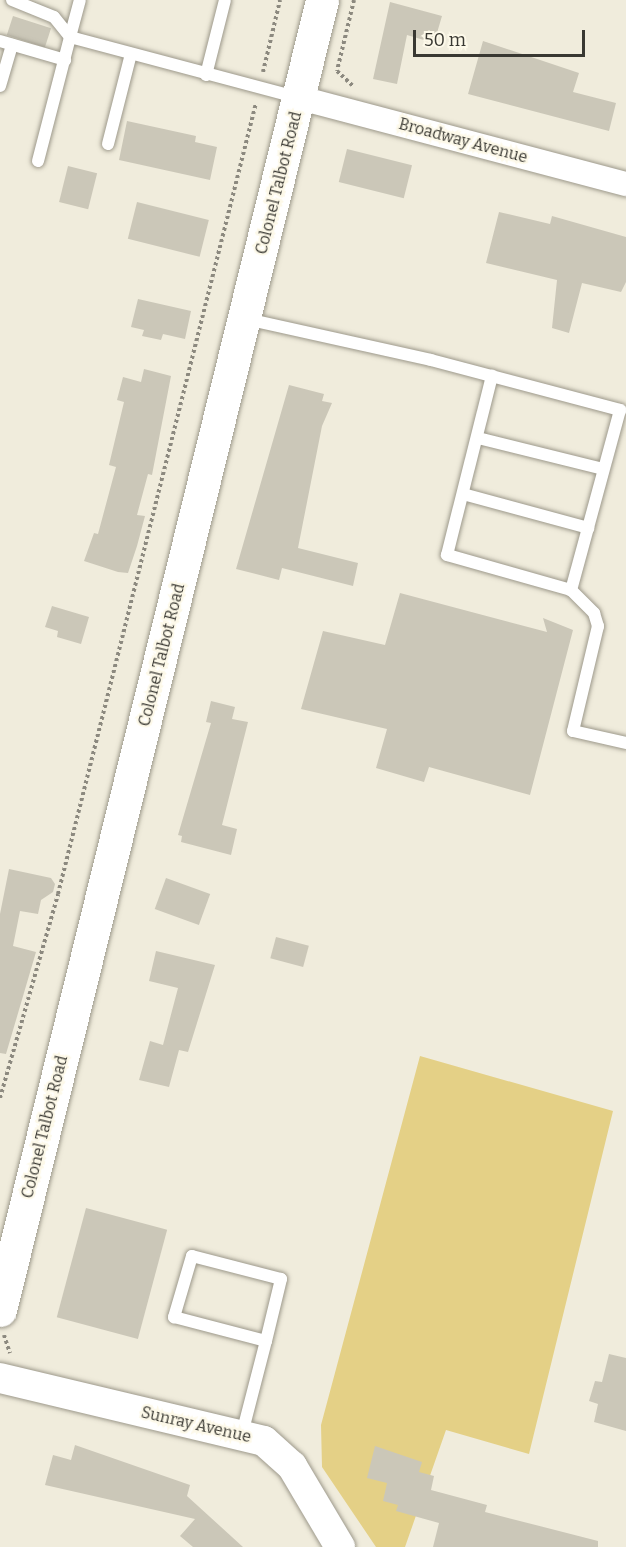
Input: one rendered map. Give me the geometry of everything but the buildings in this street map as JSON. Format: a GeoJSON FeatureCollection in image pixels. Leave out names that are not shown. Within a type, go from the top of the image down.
{"type":"FeatureCollection","features":[{"type":"Feature","properties":{"kind":"main road","name":"Colonel Talbot Road"},"geometry":{"type":"LineString","coordinates":[[3,1316],[322,0]]}},
{"type":"Feature","properties":{"kind":"street","name":"Broadway Avenue"},"geometry":{"type":"LineString","coordinates":[[300,98],[626,184]]}},
{"type":"Feature","properties":{"kind":"street","name":"Sunray Avenue"},"geometry":{"type":"LineString","coordinates":[[0,1378],[264,1441],[292,1466],[340,1547]]}},
{"type":"Feature","properties":{"kind":"lane"},"geometry":{"type":"LineString","coordinates":[[12,0],[27,2],[54,17],[70,37],[300,98]]}},
{"type":"Feature","properties":{"kind":"lane"},"geometry":{"type":"LineString","coordinates":[[38,161],[80,0]]}},
{"type":"Feature","properties":{"kind":"lane"},"geometry":{"type":"LineString","coordinates":[[207,75],[225,0]]}},
{"type":"Feature","properties":{"kind":"lane"},"geometry":{"type":"LineString","coordinates":[[0,86],[6,43],[64,60]]}},
{"type":"Feature","properties":{"kind":"lane"},"geometry":{"type":"LineString","coordinates":[[108,144],[131,54]]}},
{"type":"Feature","properties":{"kind":"lane"},"geometry":{"type":"LineString","coordinates":[[245,318],[492,376],[620,410],[571,590]]}},
{"type":"Feature","properties":{"kind":"lane"},"geometry":{"type":"LineString","coordinates":[[492,376],[447,555],[571,590],[585,601],[598,626],[573,731],[626,743]]}},
{"type":"Feature","properties":{"kind":"lane"},"geometry":{"type":"LineString","coordinates":[[478,438],[603,469]]}},
{"type":"Feature","properties":{"kind":"lane"},"geometry":{"type":"LineString","coordinates":[[463,494],[588,528]]}},
{"type":"Feature","properties":{"kind":"lane"},"geometry":{"type":"LineString","coordinates":[[241,1436],[266,1341],[281,1279],[192,1256],[174,1317],[266,1341]]}},
{"type":"Feature","properties":{"kind":"path"},"geometry":{"type":"LineString","coordinates":[[0,1098],[117,663],[280,0]]}},
{"type":"Feature","properties":{"kind":"path"},"geometry":{"type":"LineString","coordinates":[[354,0],[337,70],[355,88],[366,91]]}},
{"type":"Feature","properties":{"kind":"path"},"geometry":{"type":"LineString","coordinates":[[3,1316],[8,1352],[19,1355]]}},
{"type":"Feature","properties":{"kind":"shaded area"},"geometry":{"type":"Polygon","coordinates":[[[420,1056],[613,1111],[529,1454],[446,1430],[405,1547],[376,1547],[322,1467],[321,1425],[420,1056]]]}}]}
